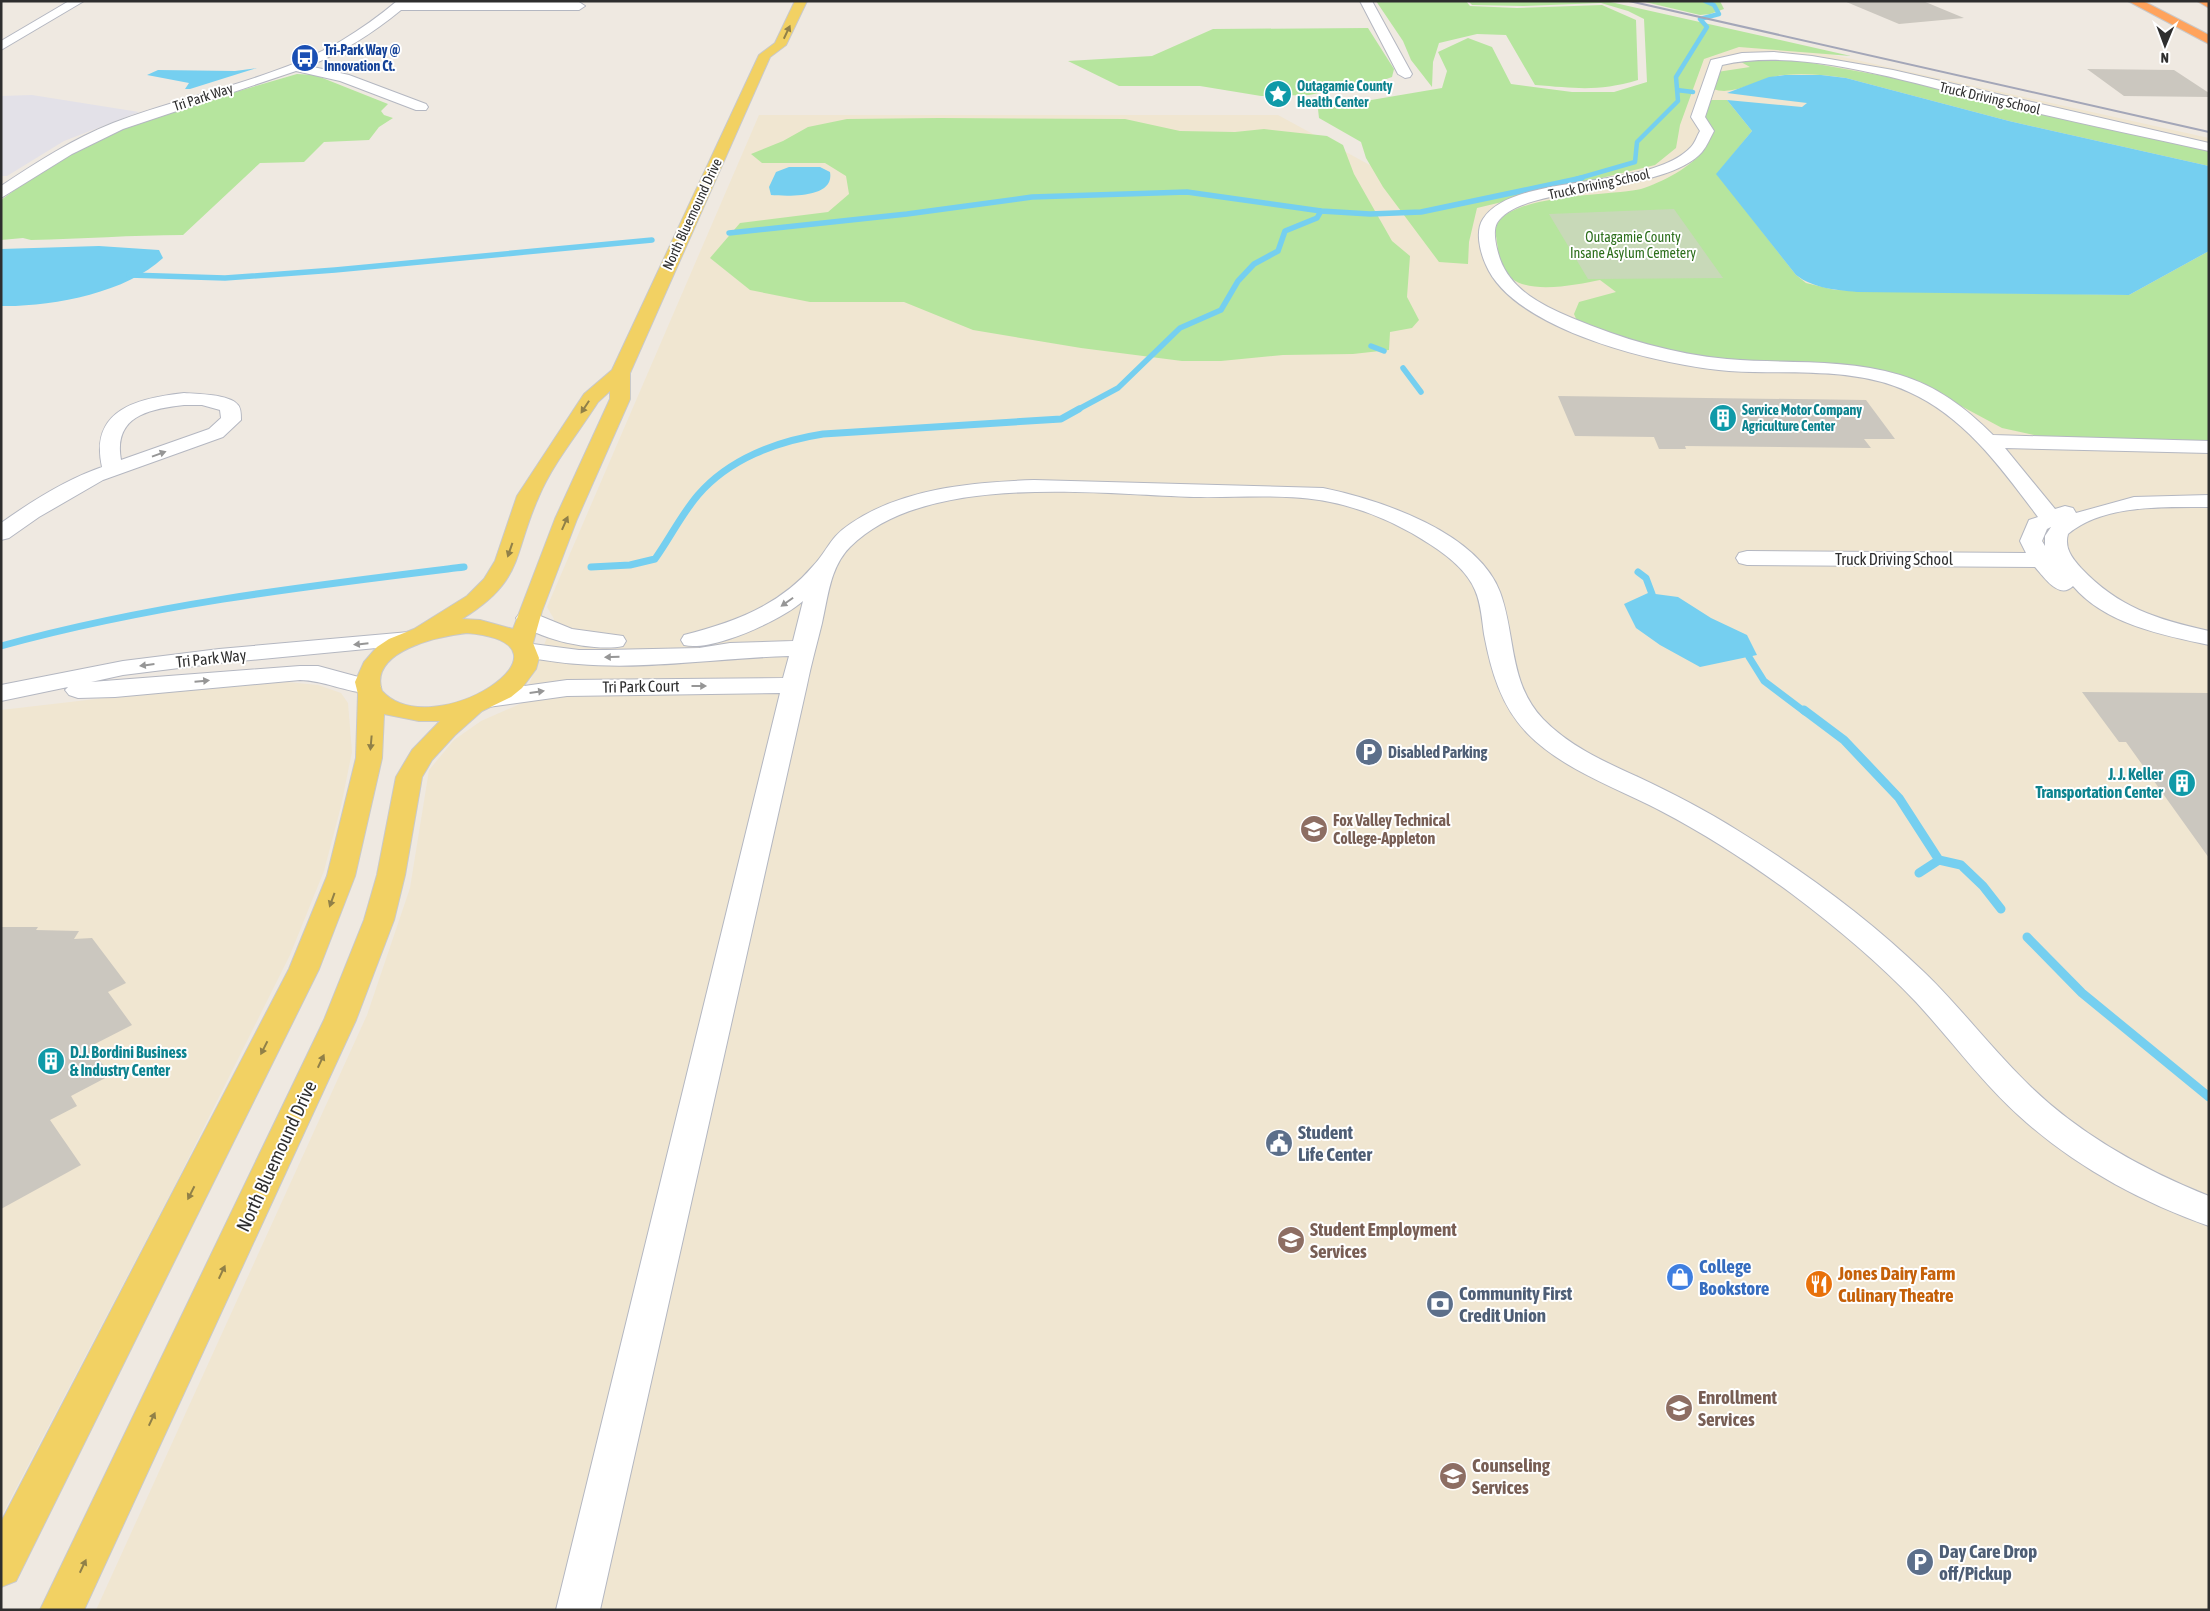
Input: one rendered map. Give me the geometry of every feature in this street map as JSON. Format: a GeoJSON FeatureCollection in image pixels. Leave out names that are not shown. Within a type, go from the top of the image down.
{"type":"FeatureCollection","features":[{"type":"Feature","properties":{"kind":"highway"},"geometry":{"type":"LineString","coordinates":[[2134,1],[2209,40]]}},
{"type":"Feature","properties":{"kind":"highway"},"geometry":{"type":"LineString","coordinates":[[2203,1],[2209,4]]}},
{"type":"Feature","properties":{"kind":"main road","name":"North Bluemound Drive"},"geometry":{"type":"LineString","coordinates":[[62,1610],[340,1020],[379,920],[391,875],[408,777],[414,764],[437,736],[481,702],[506,688],[524,667],[523,647],[528,618],[549,560],[620,399],[620,373],[765,55],[780,45],[801,1]]}},
{"type":"Feature","properties":{"kind":"main road","name":"North Bluemound Drive"},"geometry":{"type":"LineString","coordinates":[[765,55],[763,45],[767,36]]}},
{"type":"Feature","properties":{"kind":"main road","name":"North Bluemound Drive"},"geometry":{"type":"LineString","coordinates":[[370,690],[371,670],[377,661],[396,645],[416,636],[475,601],[494,584],[506,561],[528,496],[540,475],[590,398],[620,373]]}},
{"type":"Feature","properties":{"kind":"main road"},"geometry":{"type":"LineString","coordinates":[[416,636],[452,627],[482,626],[506,632],[523,647]]}},
{"type":"Feature","properties":{"kind":"main road"},"geometry":{"type":"LineString","coordinates":[[370,690],[387,706],[412,713],[443,712],[481,702]]}},
{"type":"Feature","properties":{"kind":"main road"},"geometry":{"type":"LineString","coordinates":[[1,1566],[283,1011],[325,921],[342,876],[369,758],[371,741],[370,690]]}},
{"type":"Feature","properties":{"kind":"street"},"geometry":{"type":"LineString","coordinates":[[1,46],[78,1]]}},
{"type":"Feature","properties":{"kind":"street"},"geometry":{"type":"LineString","coordinates":[[1366,1],[1405,74]]}},
{"type":"Feature","properties":{"kind":"street"},"geometry":{"type":"LineString","coordinates":[[402,4],[579,6]]}},
{"type":"Feature","properties":{"kind":"street","name":"Tri Park Way"},"geometry":{"type":"LineString","coordinates":[[1,193],[51,158],[108,130],[298,67],[352,42],[376,26],[402,4]]}},
{"type":"Feature","properties":{"kind":"street","name":"Truck Driving School"},"geometry":{"type":"LineString","coordinates":[[2051,519],[1987,441],[1954,409],[1936,398],[1900,381],[1868,374],[1726,365],[1664,355],[1608,340],[1545,313],[1517,295],[1497,272],[1490,250],[1488,227],[1491,220],[1506,208],[1526,200],[1660,171],[1678,164],[1696,151],[1707,131],[1698,117],[1712,70],[1716,63],[1738,56],[1800,59],[1874,72],[2209,147]]}},
{"type":"Feature","properties":{"kind":"street"},"geometry":{"type":"LineString","coordinates":[[298,67],[344,78],[421,107]]}},
{"type":"Feature","properties":{"kind":"street"},"geometry":{"type":"LineString","coordinates":[[1,532],[30,512],[113,469],[216,433],[231,420],[230,407],[223,403],[202,398],[157,403],[131,413],[118,422],[112,431],[109,442],[113,469]]}},
{"type":"Feature","properties":{"kind":"street"},"geometry":{"type":"LineString","coordinates":[[1987,441],[2209,447]]}},
{"type":"Feature","properties":{"kind":"street"},"geometry":{"type":"LineString","coordinates":[[578,1610],[794,685],[824,570],[830,559],[848,538],[891,512],[948,494],[986,488],[1034,486],[1321,494],[1380,510],[1414,525],[1448,547],[1470,566],[1483,582],[1488,592],[1510,688],[1521,710],[1551,740],[1587,763],[1670,804],[1728,836],[1782,872],[1850,924],[1913,980],[1948,1015],[2003,1079],[2039,1113],[2104,1160],[2164,1193],[2209,1211]]}},
{"type":"Feature","properties":{"kind":"street"},"geometry":{"type":"LineString","coordinates":[[2101,500],[2037,525],[2031,540],[2042,560],[2056,578],[2083,601],[2119,622],[2209,656]]}},
{"type":"Feature","properties":{"kind":"street"},"geometry":{"type":"LineString","coordinates":[[2209,501],[2140,501],[2117,505],[2066,526],[2059,532],[2056,540],[2058,555],[2093,594],[2131,614],[2166,628],[2209,638]]}},
{"type":"Feature","properties":{"kind":"street","name":"Truck Driving School"},"geometry":{"type":"LineString","coordinates":[[1747,558],[2042,560]]}},
{"type":"Feature","properties":{"kind":"street"},"geometry":{"type":"LineString","coordinates":[[680,644],[738,628],[762,617],[791,600],[824,570]]}},
{"type":"Feature","properties":{"kind":"street"},"geometry":{"type":"LineString","coordinates":[[528,618],[547,630],[589,640],[702,644],[730,650]]}},
{"type":"Feature","properties":{"kind":"street","name":"Tri Park Way"},"geometry":{"type":"LineString","coordinates":[[8,692],[124,668],[219,656],[416,636]]}},
{"type":"Feature","properties":{"kind":"street","name":"Tri Park Court"},"geometry":{"type":"LineString","coordinates":[[523,647],[579,657],[699,655],[730,650],[803,648]]}},
{"type":"Feature","properties":{"kind":"street","name":"Tri Park Way"},"geometry":{"type":"LineString","coordinates":[[8,692],[114,689],[300,672],[318,674],[370,690]]}},
{"type":"Feature","properties":{"kind":"street","name":"Tri Park Court"},"geometry":{"type":"LineString","coordinates":[[481,702],[585,687],[794,685]]}},
{"type":"Feature","properties":{"kind":"shaded area","name":"Fox Valley Technical College-Appleton"},"geometry":{"type":"Polygon","coordinates":[[[1707,27],[2209,138],[2209,1610],[96,1610],[367,1015],[410,888],[429,770],[454,740],[481,721],[522,703],[554,619],[547,607],[759,115],[1278,115],[1445,206],[1594,175],[1707,27]]]}},
{"type":"Feature","properties":{"kind":"shaded area"},"geometry":{"type":"Polygon","coordinates":[[[32,95],[139,112],[64,141],[7,176],[1,176],[1,96],[32,95]]]}},
{"type":"Feature","properties":{"kind":"shaded area"},"geometry":{"type":"Polygon","coordinates":[[[287,682],[318,685],[341,693],[348,703],[352,752],[341,806],[324,871],[290,955],[175,1185],[1,1517],[1,710],[156,692],[287,682]]]}},
{"type":"Feature","properties":{"kind":"green space"},"geometry":{"type":"Polygon","coordinates":[[[1376,1],[1466,1],[1470,6],[1517,8],[1602,5],[1636,20],[1638,80],[1598,88],[1535,85],[1506,35],[1477,34],[1439,43],[1433,62],[1432,87],[1411,60],[1403,41],[1376,1]]]}},
{"type":"Feature","properties":{"kind":"green space"},"geometry":{"type":"Polygon","coordinates":[[[1468,1],[1606,1],[1851,56],[1739,47],[1704,59],[1680,125],[1676,148],[1655,165],[1477,208],[1469,242],[1468,264],[1439,262],[1383,187],[1366,158],[1361,142],[1319,118],[1318,109],[1442,88],[1447,71],[1438,52],[1468,38],[1492,47],[1511,84],[1572,92],[1614,92],[1647,82],[1644,19],[1628,11],[1601,3],[1523,6],[1472,5],[1468,1]]]}},
{"type":"Feature","properties":{"kind":"green space"},"geometry":{"type":"Polygon","coordinates":[[[1641,1],[1720,1],[1724,9],[1700,15],[1641,1]]]}},
{"type":"Feature","properties":{"kind":"green space"},"geometry":{"type":"Polygon","coordinates":[[[1368,28],[1394,69],[1392,77],[1378,82],[1343,83],[1335,90],[1309,95],[1261,96],[1200,86],[1119,86],[1068,61],[1152,56],[1213,29],[1368,28]]]}},
{"type":"Feature","properties":{"kind":"green space"},"geometry":{"type":"Polygon","coordinates":[[[1776,59],[1806,62],[1884,76],[2209,151],[2209,166],[2009,121],[1846,78],[1799,74],[1784,75],[1739,89],[1721,91],[1713,89],[1717,72],[1750,67],[1741,62],[1776,59]]]}},
{"type":"Feature","properties":{"kind":"green space"},"geometry":{"type":"Polygon","coordinates":[[[297,74],[315,75],[388,104],[381,111],[384,115],[393,118],[379,127],[369,140],[324,142],[304,162],[260,163],[183,235],[1,240],[1,200],[49,165],[99,138],[164,113],[297,74]]]}},
{"type":"Feature","properties":{"kind":"green space"},"geometry":{"type":"Polygon","coordinates":[[[1708,100],[1727,100],[1752,131],[1717,174],[1796,275],[1806,283],[1835,290],[2129,295],[2209,251],[2209,441],[2039,436],[2002,428],[1948,399],[1841,365],[1723,359],[1658,349],[1614,336],[1577,321],[1574,314],[1579,302],[1616,292],[1600,280],[1576,285],[1546,287],[1519,283],[1509,276],[1502,266],[1499,255],[1496,236],[1499,222],[1511,212],[1531,204],[1555,199],[1641,189],[1658,183],[1676,173],[1693,162],[1707,145],[1713,131],[1705,118],[1708,100]]]}},
{"type":"Feature","properties":{"kind":"green space"},"geometry":{"type":"Polygon","coordinates":[[[847,119],[1125,119],[1180,131],[1235,132],[1264,129],[1327,136],[1343,145],[1354,174],[1392,241],[1410,256],[1407,297],[1419,320],[1412,328],[1390,332],[1389,350],[1353,354],[1283,355],[1221,361],[1182,361],[1081,348],[973,330],[904,302],[810,302],[750,290],[710,258],[740,223],[828,212],[849,194],[846,176],[825,163],[762,163],[751,154],[783,141],[808,127],[847,119]]]}},
{"type":"Feature","properties":{"kind":"green space","name":"Outagamie County Insane Asylum Cemetery"},"geometry":{"type":"Polygon","coordinates":[[[1674,209],[1723,278],[1588,279],[1549,214],[1674,209]]]}},
{"type":"Feature","properties":{"kind":"water"},"geometry":{"type":"Polygon","coordinates":[[[257,68],[190,89],[185,89],[189,83],[147,75],[158,70],[235,71],[257,68]]]}},
{"type":"Feature","properties":{"kind":"water"},"geometry":{"type":"Polygon","coordinates":[[[1821,75],[1846,78],[2009,121],[2209,166],[2209,251],[2129,295],[1857,292],[1817,286],[1796,275],[1716,174],[1752,131],[1727,100],[1802,107],[1807,103],[1727,93],[1769,77],[1821,75]]]}},
{"type":"Feature","properties":{"kind":"water"},"geometry":{"type":"Polygon","coordinates":[[[789,167],[820,167],[830,172],[830,181],[825,187],[808,194],[771,195],[769,187],[776,172],[789,167]]]}},
{"type":"Feature","properties":{"kind":"water"},"geometry":{"type":"Polygon","coordinates":[[[99,246],[159,250],[163,258],[129,280],[87,296],[42,304],[1,306],[1,249],[99,246]]]}},
{"type":"Feature","properties":{"kind":"water"},"geometry":{"type":"Polygon","coordinates":[[[1648,593],[1678,597],[1711,618],[1747,635],[1757,655],[1700,667],[1660,645],[1636,628],[1624,604],[1648,593]]]}},
{"type":"Feature","properties":{"kind":"building"},"geometry":{"type":"Polygon","coordinates":[[[1844,1],[1923,1],[1964,18],[1899,24],[1844,1]]]}},
{"type":"Feature","properties":{"kind":"building"},"geometry":{"type":"Polygon","coordinates":[[[2087,69],[2174,70],[2209,93],[2209,97],[2124,96],[2087,69]]]}},
{"type":"Feature","properties":{"kind":"building","name":"Service Motor Company Agriculture Center"},"geometry":{"type":"Polygon","coordinates":[[[1558,396],[1866,400],[1895,439],[1864,439],[1871,448],[1685,446],[1686,449],[1659,449],[1654,437],[1575,436],[1558,396]]]}},
{"type":"Feature","properties":{"kind":"building","name":"J. J. Keller Transportation Center"},"geometry":{"type":"Polygon","coordinates":[[[2082,692],[2209,693],[2209,858],[2126,742],[2119,742],[2082,692]]]}},
{"type":"Feature","properties":{"kind":"building","name":"D.J. Bordini Business & Industry Center"},"geometry":{"type":"Polygon","coordinates":[[[1,927],[38,927],[36,930],[79,931],[74,939],[92,938],[126,983],[108,992],[132,1025],[89,1047],[111,1075],[71,1096],[77,1106],[50,1120],[81,1165],[1,1209],[1,927]]]}},
{"type":"Feature","properties":{"kind":"waterway"},"geometry":{"type":"LineString","coordinates":[[1677,90],[1676,77],[1707,27],[1700,19],[1719,14],[1714,5],[1705,1]]}},
{"type":"Feature","properties":{"kind":"waterway"},"geometry":{"type":"LineString","coordinates":[[1576,179],[1635,162],[1637,142],[1678,101],[1677,90]]}},
{"type":"Feature","properties":{"kind":"waterway"},"geometry":{"type":"LineString","coordinates":[[1677,90],[1693,92]]}},
{"type":"Feature","properties":{"kind":"waterway"},"geometry":{"type":"LineString","coordinates":[[1321,211],[1370,214],[1421,212],[1582,178]]}},
{"type":"Feature","properties":{"kind":"waterway"},"geometry":{"type":"LineString","coordinates":[[729,233],[907,214],[1032,197],[1187,192],[1321,211]]}},
{"type":"Feature","properties":{"kind":"waterway"},"geometry":{"type":"LineString","coordinates":[[1077,410],[1118,388],[1180,328],[1221,310],[1238,281],[1254,264],[1278,251],[1285,231],[1317,218],[1321,211]]}},
{"type":"Feature","properties":{"kind":"waterway"},"geometry":{"type":"LineString","coordinates":[[129,275],[225,278],[335,270],[652,240]]}},
{"type":"Feature","properties":{"kind":"waterway"},"geometry":{"type":"LineString","coordinates":[[1371,346],[1384,351]]}},
{"type":"Feature","properties":{"kind":"waterway"},"geometry":{"type":"LineString","coordinates":[[1403,368],[1421,392]]}},
{"type":"Feature","properties":{"kind":"waterway"},"geometry":{"type":"LineString","coordinates":[[591,567],[630,565],[655,559],[692,503],[710,482],[739,462],[788,441],[823,434],[1061,419],[1079,409]]}},
{"type":"Feature","properties":{"kind":"waterway"},"geometry":{"type":"LineString","coordinates":[[1,646],[58,631],[231,598],[347,581],[464,567]]}},
{"type":"Feature","properties":{"kind":"waterway"},"geometry":{"type":"LineString","coordinates":[[1638,572],[1646,578],[1652,594]]}},
{"type":"Feature","properties":{"kind":"waterway"},"geometry":{"type":"LineString","coordinates":[[1749,657],[1764,681],[1805,712]]}},
{"type":"Feature","properties":{"kind":"waterway"},"geometry":{"type":"LineString","coordinates":[[1804,710],[1844,740],[1899,798],[1939,860]]}},
{"type":"Feature","properties":{"kind":"waterway"},"geometry":{"type":"LineString","coordinates":[[1919,873],[1939,860]]}},
{"type":"Feature","properties":{"kind":"waterway"},"geometry":{"type":"LineString","coordinates":[[1939,860],[1961,865],[1983,886],[2001,909]]}},
{"type":"Feature","properties":{"kind":"waterway"},"geometry":{"type":"LineString","coordinates":[[2027,937],[2082,993],[2209,1097]]}},
{"type":"Feature","properties":{"kind":"railway"},"geometry":{"type":"LineString","coordinates":[[1629,1],[2209,132]]}},
{"type":"Feature","properties":{"kind":"place","name":"Tri-Park Way @ Innovation Ct."},"geometry":{"type":"Point","coordinates":[305,58]}},
{"type":"Feature","properties":{"kind":"place","name":"Outagamie County Health Center"},"geometry":{"type":"Point","coordinates":[1278,94]}},
{"type":"Feature","properties":{"kind":"place","name":"Service Motor Company Agriculture Center"},"geometry":{"type":"Point","coordinates":[1723,418]}},
{"type":"Feature","properties":{"kind":"place","name":"Disabled Parking"},"geometry":{"type":"Point","coordinates":[1369,752]}},
{"type":"Feature","properties":{"kind":"place","name":"J. J. Keller Transportation Center"},"geometry":{"type":"Point","coordinates":[2182,783]}},
{"type":"Feature","properties":{"kind":"place","name":"Fox Valley Technical College-Appleton"},"geometry":{"type":"Point","coordinates":[1314,829]}},
{"type":"Feature","properties":{"kind":"place","name":"D.J. Bordini Business & Industry Center"},"geometry":{"type":"Point","coordinates":[51,1061]}},
{"type":"Feature","properties":{"kind":"place","name":"Student Life Center"},"geometry":{"type":"Point","coordinates":[1279,1143]}},
{"type":"Feature","properties":{"kind":"place","name":"Student Employment Services"},"geometry":{"type":"Point","coordinates":[1291,1240]}},
{"type":"Feature","properties":{"kind":"place","name":"College Bookstore"},"geometry":{"type":"Point","coordinates":[1680,1277]}},
{"type":"Feature","properties":{"kind":"place","name":"Jones Dairy Farm Culinary Theatre"},"geometry":{"type":"Point","coordinates":[1819,1284]}},
{"type":"Feature","properties":{"kind":"place","name":"Community First Credit Union"},"geometry":{"type":"Point","coordinates":[1440,1304]}},
{"type":"Feature","properties":{"kind":"place","name":"Enrollment Services"},"geometry":{"type":"Point","coordinates":[1679,1408]}},
{"type":"Feature","properties":{"kind":"place","name":"Counseling Services"},"geometry":{"type":"Point","coordinates":[1453,1476]}},
{"type":"Feature","properties":{"kind":"place","name":"Day Care Drop off/Pickup"},"geometry":{"type":"Point","coordinates":[1920,1562]}}]}
